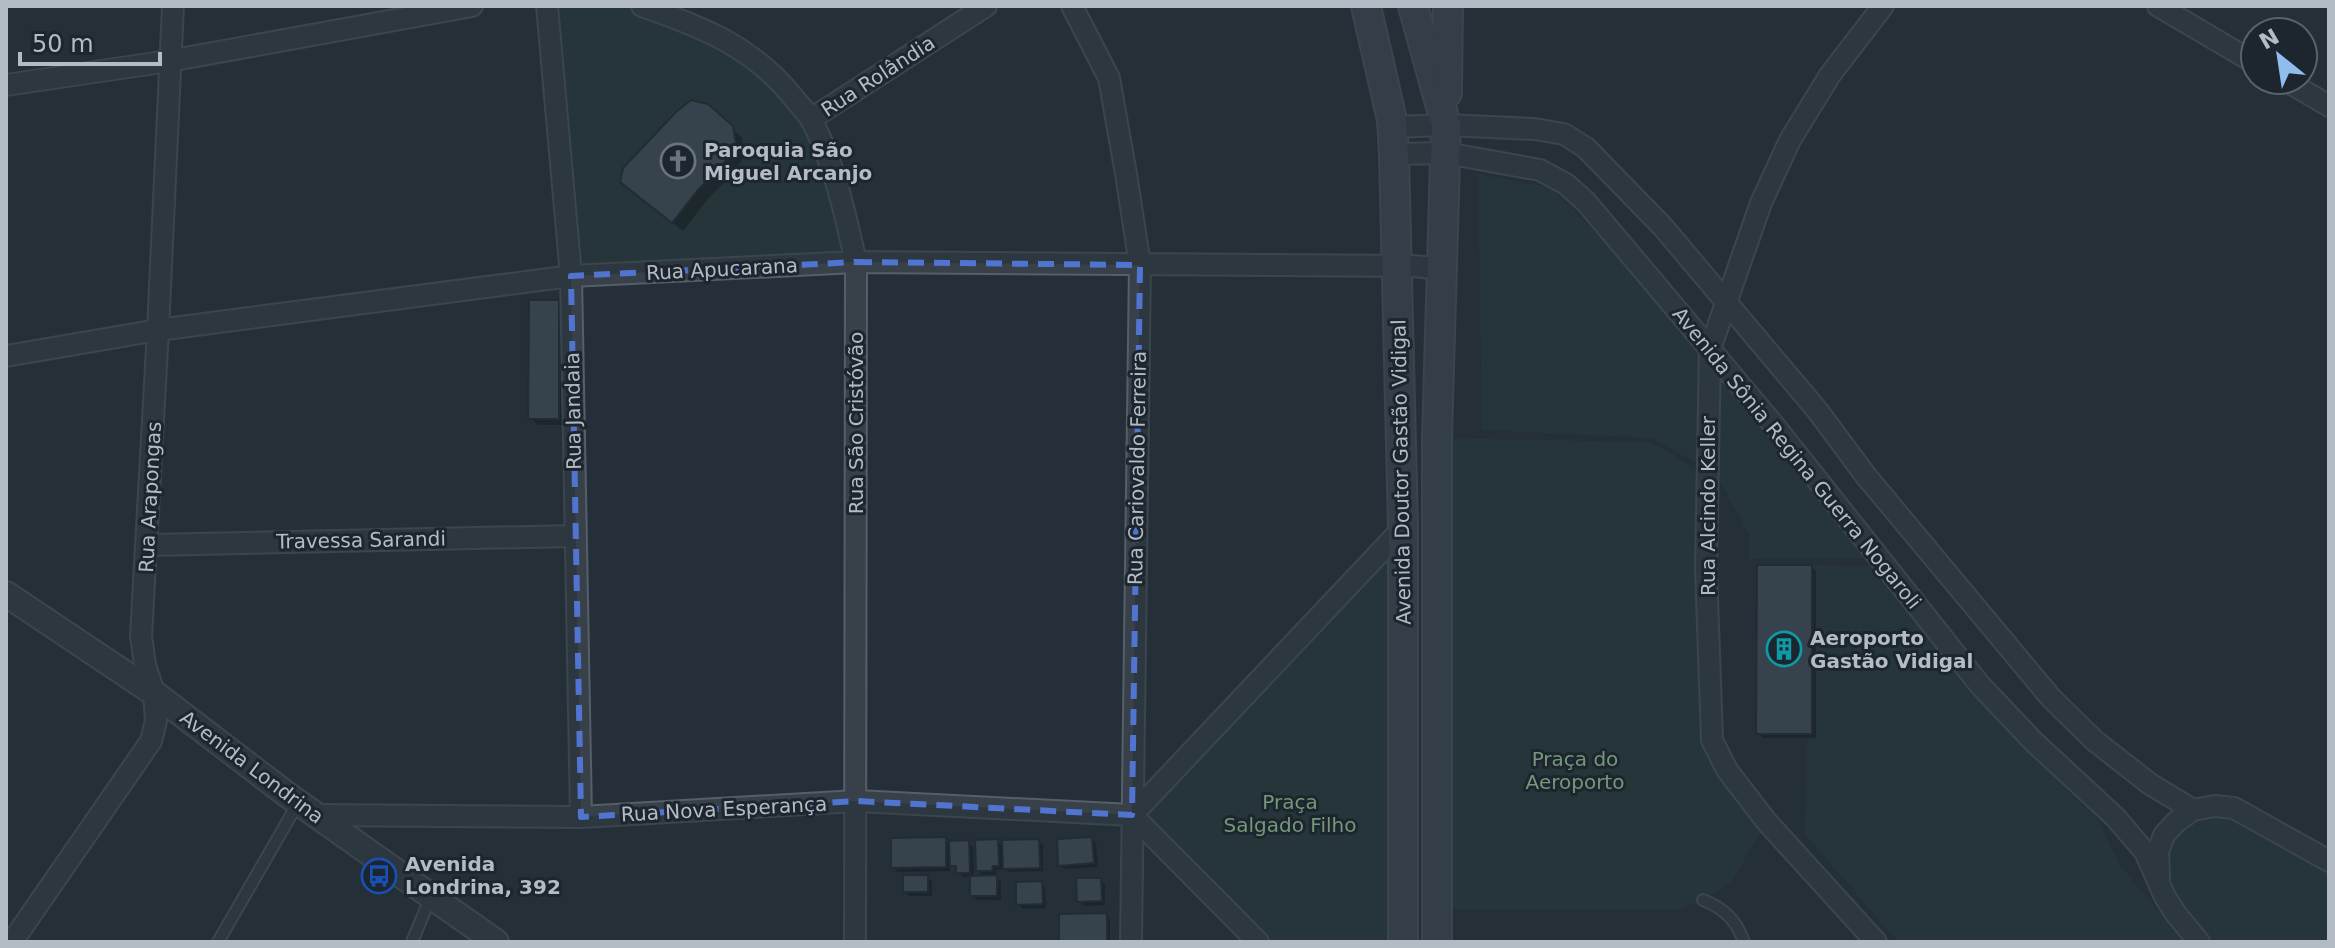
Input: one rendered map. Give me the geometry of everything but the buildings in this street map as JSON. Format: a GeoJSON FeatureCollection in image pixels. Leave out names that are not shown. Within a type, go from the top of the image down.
{"type":"FeatureCollection","features":[{"type":"Feature","properties":{"kind":"main road","name":"Avenida Doutor Gastão Vidigal"},"geometry":{"type":"LineString","coordinates":[[1366,6],[1393,140],[1403,528],[1418,909],[1437,942]]}},
{"type":"Feature","properties":{"kind":"main road"},"geometry":{"type":"LineString","coordinates":[[1413,6],[1446,139]]}},
{"type":"Feature","properties":{"kind":"main road"},"geometry":{"type":"LineString","coordinates":[[1446,139],[1448,6]]}},
{"type":"Feature","properties":{"kind":"main road","name":"Avenida Doutor Gastão Vidigal"},"geometry":{"type":"LineString","coordinates":[[1403,942],[1418,909],[1444,269],[1446,139]]}},
{"type":"Feature","properties":{"kind":"street","name":"Rua Arapongas"},"geometry":{"type":"LineString","coordinates":[[12,942],[151,741],[156,721],[154,693],[145,665],[141,636],[173,6]]}},
{"type":"Feature","properties":{"kind":"street"},"geometry":{"type":"LineString","coordinates":[[6,85],[169,61],[472,6]]}},
{"type":"Feature","properties":{"kind":"street","name":"Rua Jandaia"},"geometry":{"type":"LineString","coordinates":[[547,6],[571,276],[581,817]]}},
{"type":"Feature","properties":{"kind":"street","name":"Rua São Cristóvão"},"geometry":{"type":"LineString","coordinates":[[642,6],[695,15],[775,74],[811,119],[839,187],[856,262],[855,942]]}},
{"type":"Feature","properties":{"kind":"street","name":"Rua Rolândia"},"geometry":{"type":"LineString","coordinates":[[811,119],[986,6]]}},
{"type":"Feature","properties":{"kind":"street","name":"Rua Cariovaldo Ferreira"},"geometry":{"type":"LineString","coordinates":[[1072,6],[1109,78],[1140,265],[1131,942]]}},
{"type":"Feature","properties":{"kind":"street","name":"Rua Alcindo Keller"},"geometry":{"type":"LineString","coordinates":[[1876,942],[1767,822],[1727,770],[1712,740],[1706,568],[1710,349],[1761,203],[1790,140],[1830,75],[1883,6]]}},
{"type":"Feature","properties":{"kind":"street"},"geometry":{"type":"LineString","coordinates":[[2158,6],[2239,54]]}},
{"type":"Feature","properties":{"kind":"street","name":"Avenida Sônia Regina Guerra Nogaroli"},"geometry":{"type":"LineString","coordinates":[[1393,140],[1446,139],[1534,129],[1564,134],[1586,148],[1663,227],[1817,410],[1866,476],[2051,698],[2095,741],[2150,784],[2193,810]]}},
{"type":"Feature","properties":{"kind":"street","name":"Avenida Sônia Regina Guerra Nogaroli"},"geometry":{"type":"LineString","coordinates":[[1393,140],[1446,139],[1540,170],[1566,184],[1586,202],[1773,424],[1980,685],[2033,741],[2116,818],[2145,852],[2165,897],[2199,942]]}},
{"type":"Feature","properties":{"kind":"street","name":"Rua Apucarana"},"geometry":{"type":"LineString","coordinates":[[6,356],[158,330],[571,276],[856,262],[1444,269]]}},
{"type":"Feature","properties":{"kind":"street"},"geometry":{"type":"LineString","coordinates":[[1258,942],[1132,815],[1403,528]]}},
{"type":"Feature","properties":{"kind":"street","name":"Travessa Sarandi"},"geometry":{"type":"LineString","coordinates":[[148,545],[575,536]]}},
{"type":"Feature","properties":{"kind":"street","name":"Avenida Londrina"},"geometry":{"type":"LineString","coordinates":[[6,594],[154,693],[306,809],[496,942]]}},
{"type":"Feature","properties":{"kind":"street","name":"Rua Nova Esperança"},"geometry":{"type":"LineString","coordinates":[[306,809],[581,817],[857,801],[1132,815]]}},
{"type":"Feature","properties":{"kind":"street"},"geometry":{"type":"LineString","coordinates":[[2160,881],[2158,852],[2164,835],[2193,810],[2215,806],[2234,808],[2329,861]]}},
{"type":"Feature","properties":{"kind":"lane"},"geometry":{"type":"LineString","coordinates":[[218,942],[306,809]]}},
{"type":"Feature","properties":{"kind":"lane"},"geometry":{"type":"LineString","coordinates":[[412,942],[431,895]]}},
{"type":"Feature","properties":{"kind":"lane"},"geometry":{"type":"LineString","coordinates":[[1703,900],[1718,906],[1738,924],[1744,942]]}},
{"type":"Feature","properties":{"kind":"highlighted area"},"geometry":{"type":"Polygon","coordinates":[[[856,262],[1140,265],[1132,815],[857,801],[581,817],[571,276],[856,262]]]}},
{"type":"Feature","properties":{"kind":"green space"},"geometry":{"type":"Polygon","coordinates":[[[547,6],[642,6],[728,41],[811,119],[856,261],[571,276],[547,6]]]}},
{"type":"Feature","properties":{"kind":"green space"},"geometry":{"type":"Polygon","coordinates":[[[1478,174],[1551,188],[1620,257],[1733,390],[1865,558],[1749,559],[1749,534],[1716,474],[1652,438],[1482,430],[1478,174]]]}},
{"type":"Feature","properties":{"kind":"green space","name":"Praça do Aeroporto"},"geometry":{"type":"Polygon","coordinates":[[[1437,438],[1648,442],[1672,453],[1707,481],[1712,740],[1767,822],[1731,882],[1703,900],[1679,909],[1437,909],[1437,438]]]}},
{"type":"Feature","properties":{"kind":"green space","name":"Praça Salgado Filho"},"geometry":{"type":"Polygon","coordinates":[[[1403,528],[1404,942],[1258,942],[1132,815],[1403,528]]]}},
{"type":"Feature","properties":{"kind":"green space"},"geometry":{"type":"Polygon","coordinates":[[[1812,565],[1868,566],[1896,595],[1964,685],[2099,822],[2120,866],[2186,942],[1898,942],[1805,834],[1812,565]]]}},
{"type":"Feature","properties":{"kind":"green space"},"geometry":{"type":"Polygon","coordinates":[[[2233,813],[2329,867],[2329,942],[2206,942],[2163,880],[2168,838],[2194,814],[2233,813]]]}},
{"type":"Feature","properties":{"kind":"place","name":"Paroquia São Miguel Arcanjo"},"geometry":{"type":"Point","coordinates":[678,161]}},
{"type":"Feature","properties":{"kind":"place","name":"Aeroporto Gastão Vidigal"},"geometry":{"type":"Point","coordinates":[1784,649]}},
{"type":"Feature","properties":{"kind":"place","name":"Avenida Londrina, 392"},"geometry":{"type":"Point","coordinates":[379,876]}}]}
